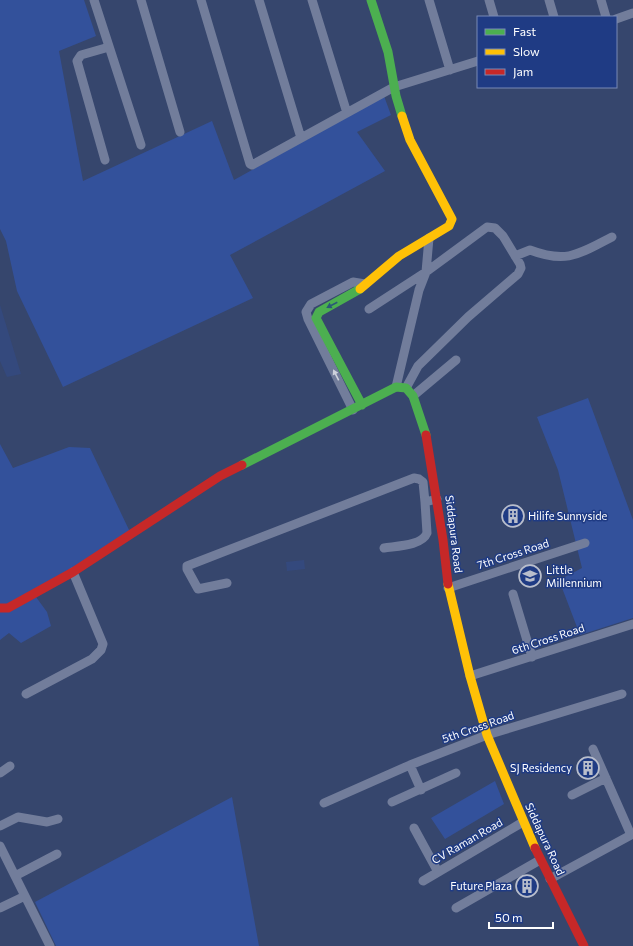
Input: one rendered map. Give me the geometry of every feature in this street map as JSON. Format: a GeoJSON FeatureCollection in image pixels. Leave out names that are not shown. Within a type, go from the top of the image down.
{"type":"FeatureCollection","features":[{"type":"Feature","properties":{"kind":"street"},"geometry":{"type":"LineString","coordinates":[[94,0],[141,145]]}},
{"type":"Feature","properties":{"kind":"street"},"geometry":{"type":"LineString","coordinates":[[142,0],[180,132]]}},
{"type":"Feature","properties":{"kind":"street"},"geometry":{"type":"LineString","coordinates":[[200,0],[250,164],[254,165],[394,86],[477,61]]}},
{"type":"Feature","properties":{"kind":"street"},"geometry":{"type":"LineString","coordinates":[[259,0],[301,138]]}},
{"type":"Feature","properties":{"kind":"street"},"geometry":{"type":"LineString","coordinates":[[312,0],[347,113]]}},
{"type":"Feature","properties":{"kind":"street"},"geometry":{"type":"LineString","coordinates":[[362,405],[316,318],[319,312],[357,292],[399,256],[449,226],[452,219],[410,140],[394,86],[388,52],[371,0]]}},
{"type":"Feature","properties":{"kind":"street"},"geometry":{"type":"LineString","coordinates":[[429,0],[450,70]]}},
{"type":"Feature","properties":{"kind":"street"},"geometry":{"type":"LineString","coordinates":[[489,0],[494,16]]}},
{"type":"Feature","properties":{"kind":"street"},"geometry":{"type":"LineString","coordinates":[[549,0],[554,16]]}},
{"type":"Feature","properties":{"kind":"street"},"geometry":{"type":"LineString","coordinates":[[601,0],[606,16]]}},
{"type":"Feature","properties":{"kind":"street"},"geometry":{"type":"LineString","coordinates":[[617,19],[633,13]]}},
{"type":"Feature","properties":{"kind":"street"},"geometry":{"type":"LineString","coordinates":[[105,160],[77,61],[81,55],[109,47]]}},
{"type":"Feature","properties":{"kind":"street"},"geometry":{"type":"LineString","coordinates":[[0,608],[8,608],[73,572],[220,476],[396,387],[406,388],[418,366],[468,317],[518,274],[521,268],[515,256],[495,228],[487,227],[426,272],[369,309]]}},
{"type":"Feature","properties":{"kind":"street"},"geometry":{"type":"LineString","coordinates":[[515,256],[530,250],[548,257],[565,257],[583,251],[612,237]]}},
{"type":"Feature","properties":{"kind":"street"},"geometry":{"type":"LineString","coordinates":[[396,387],[419,290],[426,272],[429,238]]}},
{"type":"Feature","properties":{"kind":"street"},"geometry":{"type":"LineString","coordinates":[[353,410],[308,320],[306,312],[311,304],[353,282],[365,284]]}},
{"type":"Feature","properties":{"kind":"street"},"geometry":{"type":"LineString","coordinates":[[412,396],[456,360]]}},
{"type":"Feature","properties":{"kind":"street","name":"Siddapura Road"},"geometry":{"type":"LineString","coordinates":[[406,388],[412,396],[422,418],[429,445],[448,588],[470,676],[487,735],[540,860],[584,946]]}},
{"type":"Feature","properties":{"kind":"street"},"geometry":{"type":"LineString","coordinates":[[227,583],[198,589],[187,569],[187,566],[414,478],[419,478],[423,482],[427,533],[426,537],[417,541],[384,548]]}},
{"type":"Feature","properties":{"kind":"street"},"geometry":{"type":"LineString","coordinates":[[425,502],[437,499]]}},
{"type":"Feature","properties":{"kind":"street","name":"7th Cross Road"},"geometry":{"type":"LineString","coordinates":[[448,588],[585,543]]}},
{"type":"Feature","properties":{"kind":"street"},"geometry":{"type":"LineString","coordinates":[[26,694],[92,659],[101,650],[103,644],[73,572]]}},
{"type":"Feature","properties":{"kind":"street"},"geometry":{"type":"LineString","coordinates":[[513,594],[532,657]]}},
{"type":"Feature","properties":{"kind":"street","name":"6th Cross Road"},"geometry":{"type":"LineString","coordinates":[[470,676],[633,624]]}},
{"type":"Feature","properties":{"kind":"street","name":"5th Cross Road"},"geometry":{"type":"LineString","coordinates":[[324,803],[410,765],[487,735],[622,694]]}},
{"type":"Feature","properties":{"kind":"street"},"geometry":{"type":"LineString","coordinates":[[550,878],[632,837],[593,749]]}},
{"type":"Feature","properties":{"kind":"street"},"geometry":{"type":"LineString","coordinates":[[410,765],[421,790]]}},
{"type":"Feature","properties":{"kind":"street"},"geometry":{"type":"LineString","coordinates":[[0,772],[10,766]]}},
{"type":"Feature","properties":{"kind":"street"},"geometry":{"type":"LineString","coordinates":[[392,802],[456,773]]}},
{"type":"Feature","properties":{"kind":"street"},"geometry":{"type":"LineString","coordinates":[[572,795],[606,778]]}},
{"type":"Feature","properties":{"kind":"street"},"geometry":{"type":"LineString","coordinates":[[0,826],[18,817],[47,822],[58,819]]}},
{"type":"Feature","properties":{"kind":"street","name":"CV Raman Road"},"geometry":{"type":"LineString","coordinates":[[423,881],[523,822]]}},
{"type":"Feature","properties":{"kind":"street"},"geometry":{"type":"LineString","coordinates":[[414,828],[438,872]]}},
{"type":"Feature","properties":{"kind":"street"},"geometry":{"type":"LineString","coordinates":[[0,846],[50,946]]}},
{"type":"Feature","properties":{"kind":"street"},"geometry":{"type":"LineString","coordinates":[[15,876],[57,854]]}},
{"type":"Feature","properties":{"kind":"street"},"geometry":{"type":"LineString","coordinates":[[456,908],[540,860]]}},
{"type":"Feature","properties":{"kind":"street"},"geometry":{"type":"LineString","coordinates":[[0,908],[25,896]]}},
{"type":"Feature","properties":{"kind":"shaded area"},"geometry":{"type":"Polygon","coordinates":[[[0,0],[84,0],[96,36],[59,51],[83,181],[212,121],[234,180],[384,96],[391,115],[357,132],[385,171],[230,255],[253,298],[63,387],[17,291],[6,241],[0,229],[0,0]]]}},
{"type":"Feature","properties":{"kind":"shaded area"},"geometry":{"type":"Polygon","coordinates":[[[0,305],[21,374],[7,377],[0,361],[0,305]]]}},
{"type":"Feature","properties":{"kind":"shaded area"},"geometry":{"type":"Polygon","coordinates":[[[588,398],[633,520],[633,618],[580,635],[559,580],[582,568],[558,470],[537,417],[588,398]]]}},
{"type":"Feature","properties":{"kind":"shaded area"},"geometry":{"type":"Polygon","coordinates":[[[0,444],[13,468],[69,447],[90,448],[130,532],[36,597],[47,612],[51,626],[21,643],[9,633],[0,640],[0,444]]]}},
{"type":"Feature","properties":{"kind":"shaded area"},"geometry":{"type":"Polygon","coordinates":[[[304,560],[305,569],[287,571],[286,562],[304,560]]]}},
{"type":"Feature","properties":{"kind":"shaded area"},"geometry":{"type":"Polygon","coordinates":[[[495,781],[504,804],[445,839],[431,818],[495,781]]]}},
{"type":"Feature","properties":{"kind":"shaded area"},"geometry":{"type":"Polygon","coordinates":[[[232,797],[259,946],[56,946],[35,902],[232,797]]]}},
{"type":"Feature","properties":{"kind":"traffic: fast"},"geometry":{"type":"LineString","coordinates":[[371,0],[388,52],[396,96],[402,116]]}},
{"type":"Feature","properties":{"kind":"traffic: fast"},"geometry":{"type":"LineString","coordinates":[[360,289],[319,312],[316,318],[362,405]]}},
{"type":"Feature","properties":{"kind":"traffic: fast"},"geometry":{"type":"LineString","coordinates":[[242,465],[396,387],[406,388],[413,396],[426,435]]}},
{"type":"Feature","properties":{"kind":"traffic: slow"},"geometry":{"type":"LineString","coordinates":[[360,289],[399,256],[449,226],[452,219],[410,140],[402,116]]}},
{"type":"Feature","properties":{"kind":"traffic: slow"},"geometry":{"type":"LineString","coordinates":[[448,584],[470,676],[487,735],[535,848]]}},
{"type":"Feature","properties":{"kind":"traffic: jam"},"geometry":{"type":"LineString","coordinates":[[426,435],[443,540],[448,584]]}},
{"type":"Feature","properties":{"kind":"traffic: jam"},"geometry":{"type":"LineString","coordinates":[[0,608],[8,608],[73,572],[220,476],[242,465]]}},
{"type":"Feature","properties":{"kind":"traffic: jam"},"geometry":{"type":"LineString","coordinates":[[535,848],[584,946]]}},
{"type":"Feature","properties":{"kind":"place","name":"Hilife Sunnyside"},"geometry":{"type":"Point","coordinates":[513,516]}},
{"type":"Feature","properties":{"kind":"place","name":"Little Millennium"},"geometry":{"type":"Point","coordinates":[530,576]}},
{"type":"Feature","properties":{"kind":"place","name":"SJ Residency"},"geometry":{"type":"Point","coordinates":[588,768]}},
{"type":"Feature","properties":{"kind":"place","name":"Future Plaza"},"geometry":{"type":"Point","coordinates":[527,886]}}]}
